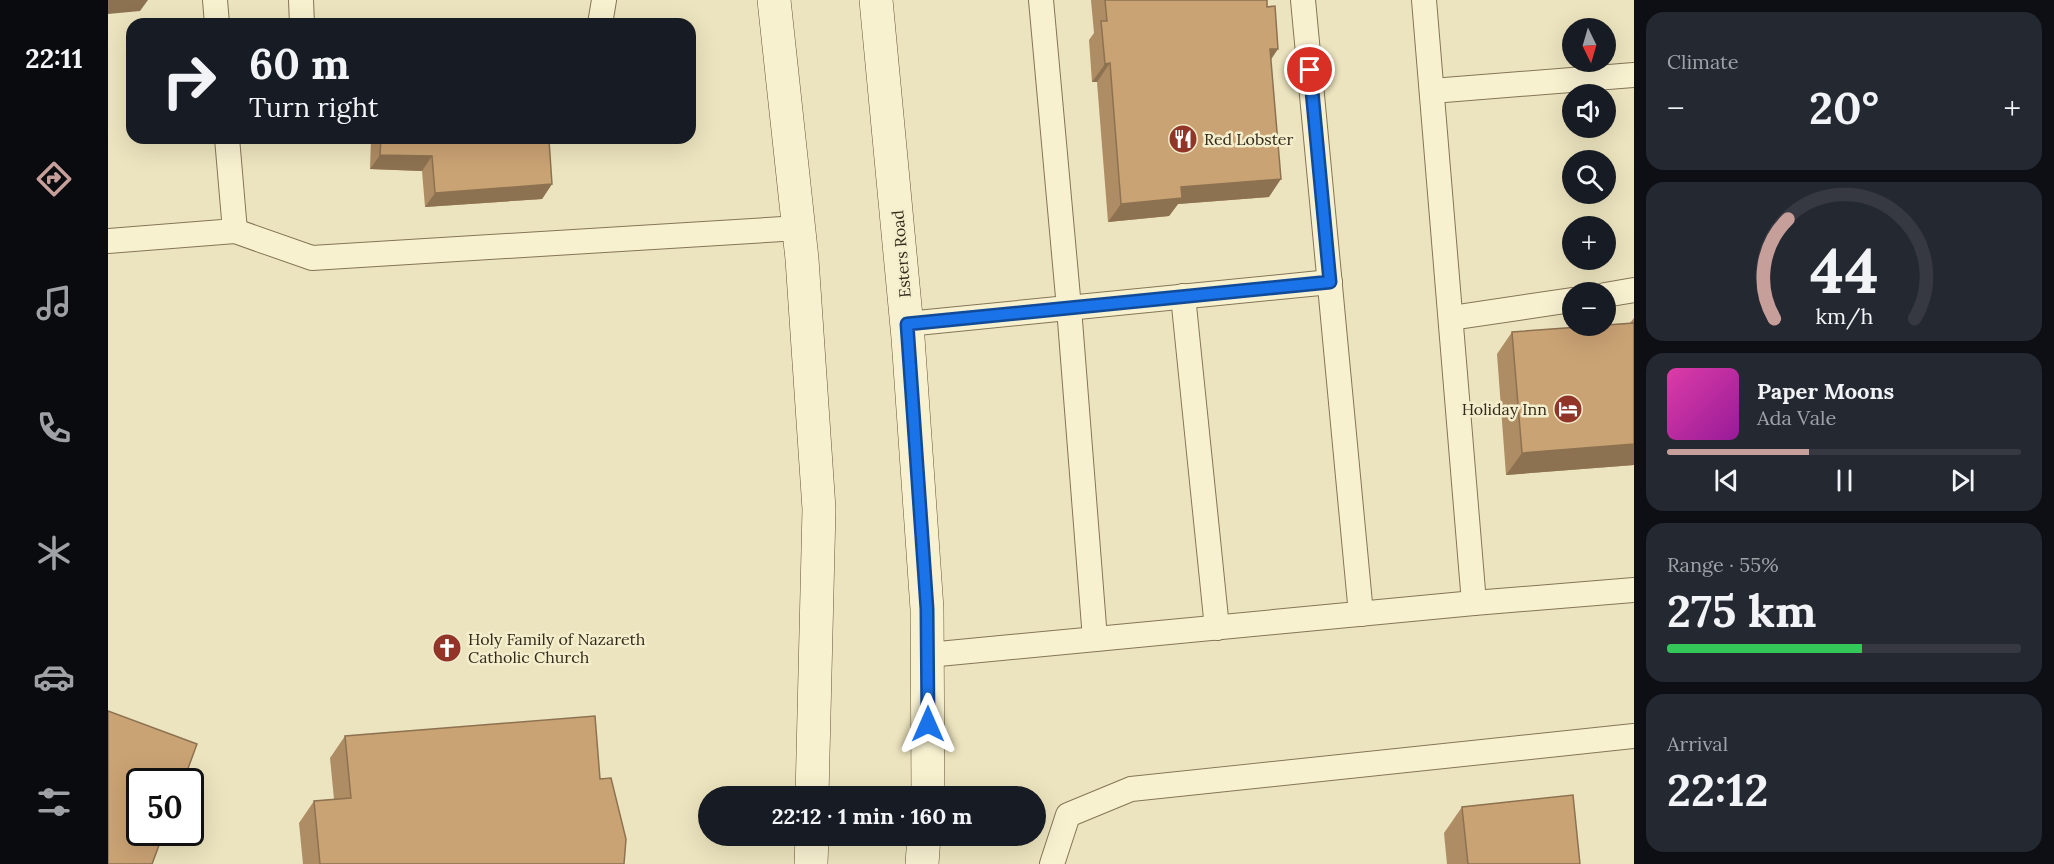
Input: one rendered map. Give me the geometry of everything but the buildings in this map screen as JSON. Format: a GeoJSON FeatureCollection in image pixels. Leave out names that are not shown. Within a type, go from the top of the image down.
{"type":"FeatureCollection","features":[{"type":"Feature","properties":{"kind":"main road"},"geometry":{"type":"LineString","coordinates":[[774,0],[799,228],[819,509],[812,786]]}},
{"type":"Feature","properties":{"kind":"main road","name":"Esters Road"},"geometry":{"type":"LineString","coordinates":[[876,0],[907,324],[927,609],[928,786]]}},
{"type":"Feature","properties":{"kind":"main road"},"geometry":{"type":"LineString","coordinates":[[881,52],[884,0]]}},
{"type":"Feature","properties":{"kind":"main road"},"geometry":{"type":"LineString","coordinates":[[811,864],[812,846]]}},
{"type":"Feature","properties":{"kind":"main road"},"geometry":{"type":"LineString","coordinates":[[922,864],[923,846]]}},
{"type":"Feature","properties":{"kind":"lane"},"geometry":{"type":"LineString","coordinates":[[215,0],[216,18]]}},
{"type":"Feature","properties":{"kind":"lane"},"geometry":{"type":"LineString","coordinates":[[301,0],[302,18]]}},
{"type":"Feature","properties":{"kind":"lane"},"geometry":{"type":"LineString","coordinates":[[601,18],[604,0]]}},
{"type":"Feature","properties":{"kind":"lane"},"geometry":{"type":"LineString","coordinates":[[1041,0],[1070,308],[1095,639]]}},
{"type":"Feature","properties":{"kind":"lane"},"geometry":{"type":"LineString","coordinates":[[1303,0],[1361,614]]}},
{"type":"Feature","properties":{"kind":"lane"},"geometry":{"type":"LineString","coordinates":[[1425,0],[1474,603]]}},
{"type":"Feature","properties":{"kind":"lane"},"geometry":{"type":"LineString","coordinates":[[1432,91],[1634,75]]}},
{"type":"Feature","properties":{"kind":"lane"},"geometry":{"type":"LineString","coordinates":[[228,144],[235,231]]}},
{"type":"Feature","properties":{"kind":"lane"},"geometry":{"type":"LineString","coordinates":[[108,242],[235,231],[312,258],[799,228]]}},
{"type":"Feature","properties":{"kind":"lane"},"geometry":{"type":"LineString","coordinates":[[907,324],[1330,282]]}},
{"type":"Feature","properties":{"kind":"lane"},"geometry":{"type":"LineString","coordinates":[[1616,293],[1634,290]]}},
{"type":"Feature","properties":{"kind":"lane"},"geometry":{"type":"LineString","coordinates":[[1183,296],[1217,628]]}},
{"type":"Feature","properties":{"kind":"lane"},"geometry":{"type":"LineString","coordinates":[[1451,318],[1562,301]]}},
{"type":"Feature","properties":{"kind":"lane"},"geometry":{"type":"LineString","coordinates":[[928,655],[1634,590]]}},
{"type":"Feature","properties":{"kind":"lane"},"geometry":{"type":"LineString","coordinates":[[1052,864],[1068,815],[1131,789],[1633,743]]}},
{"type":"Feature","properties":{"kind":"place","name":"Red Lobster"},"geometry":{"type":"Point","coordinates":[1183,139]}},
{"type":"Feature","properties":{"kind":"place","name":"Holiday Inn"},"geometry":{"type":"Point","coordinates":[1568,409]}},
{"type":"Feature","properties":{"kind":"place","name":"Holy Family of Nazareth Catholic Church"},"geometry":{"type":"Point","coordinates":[447,648]}},
{"type":"Feature","properties":{"kind":"route"},"geometry":{"type":"LineString","coordinates":[[928,724],[927,609],[907,324],[1330,282],[1310,70]]}}]}
